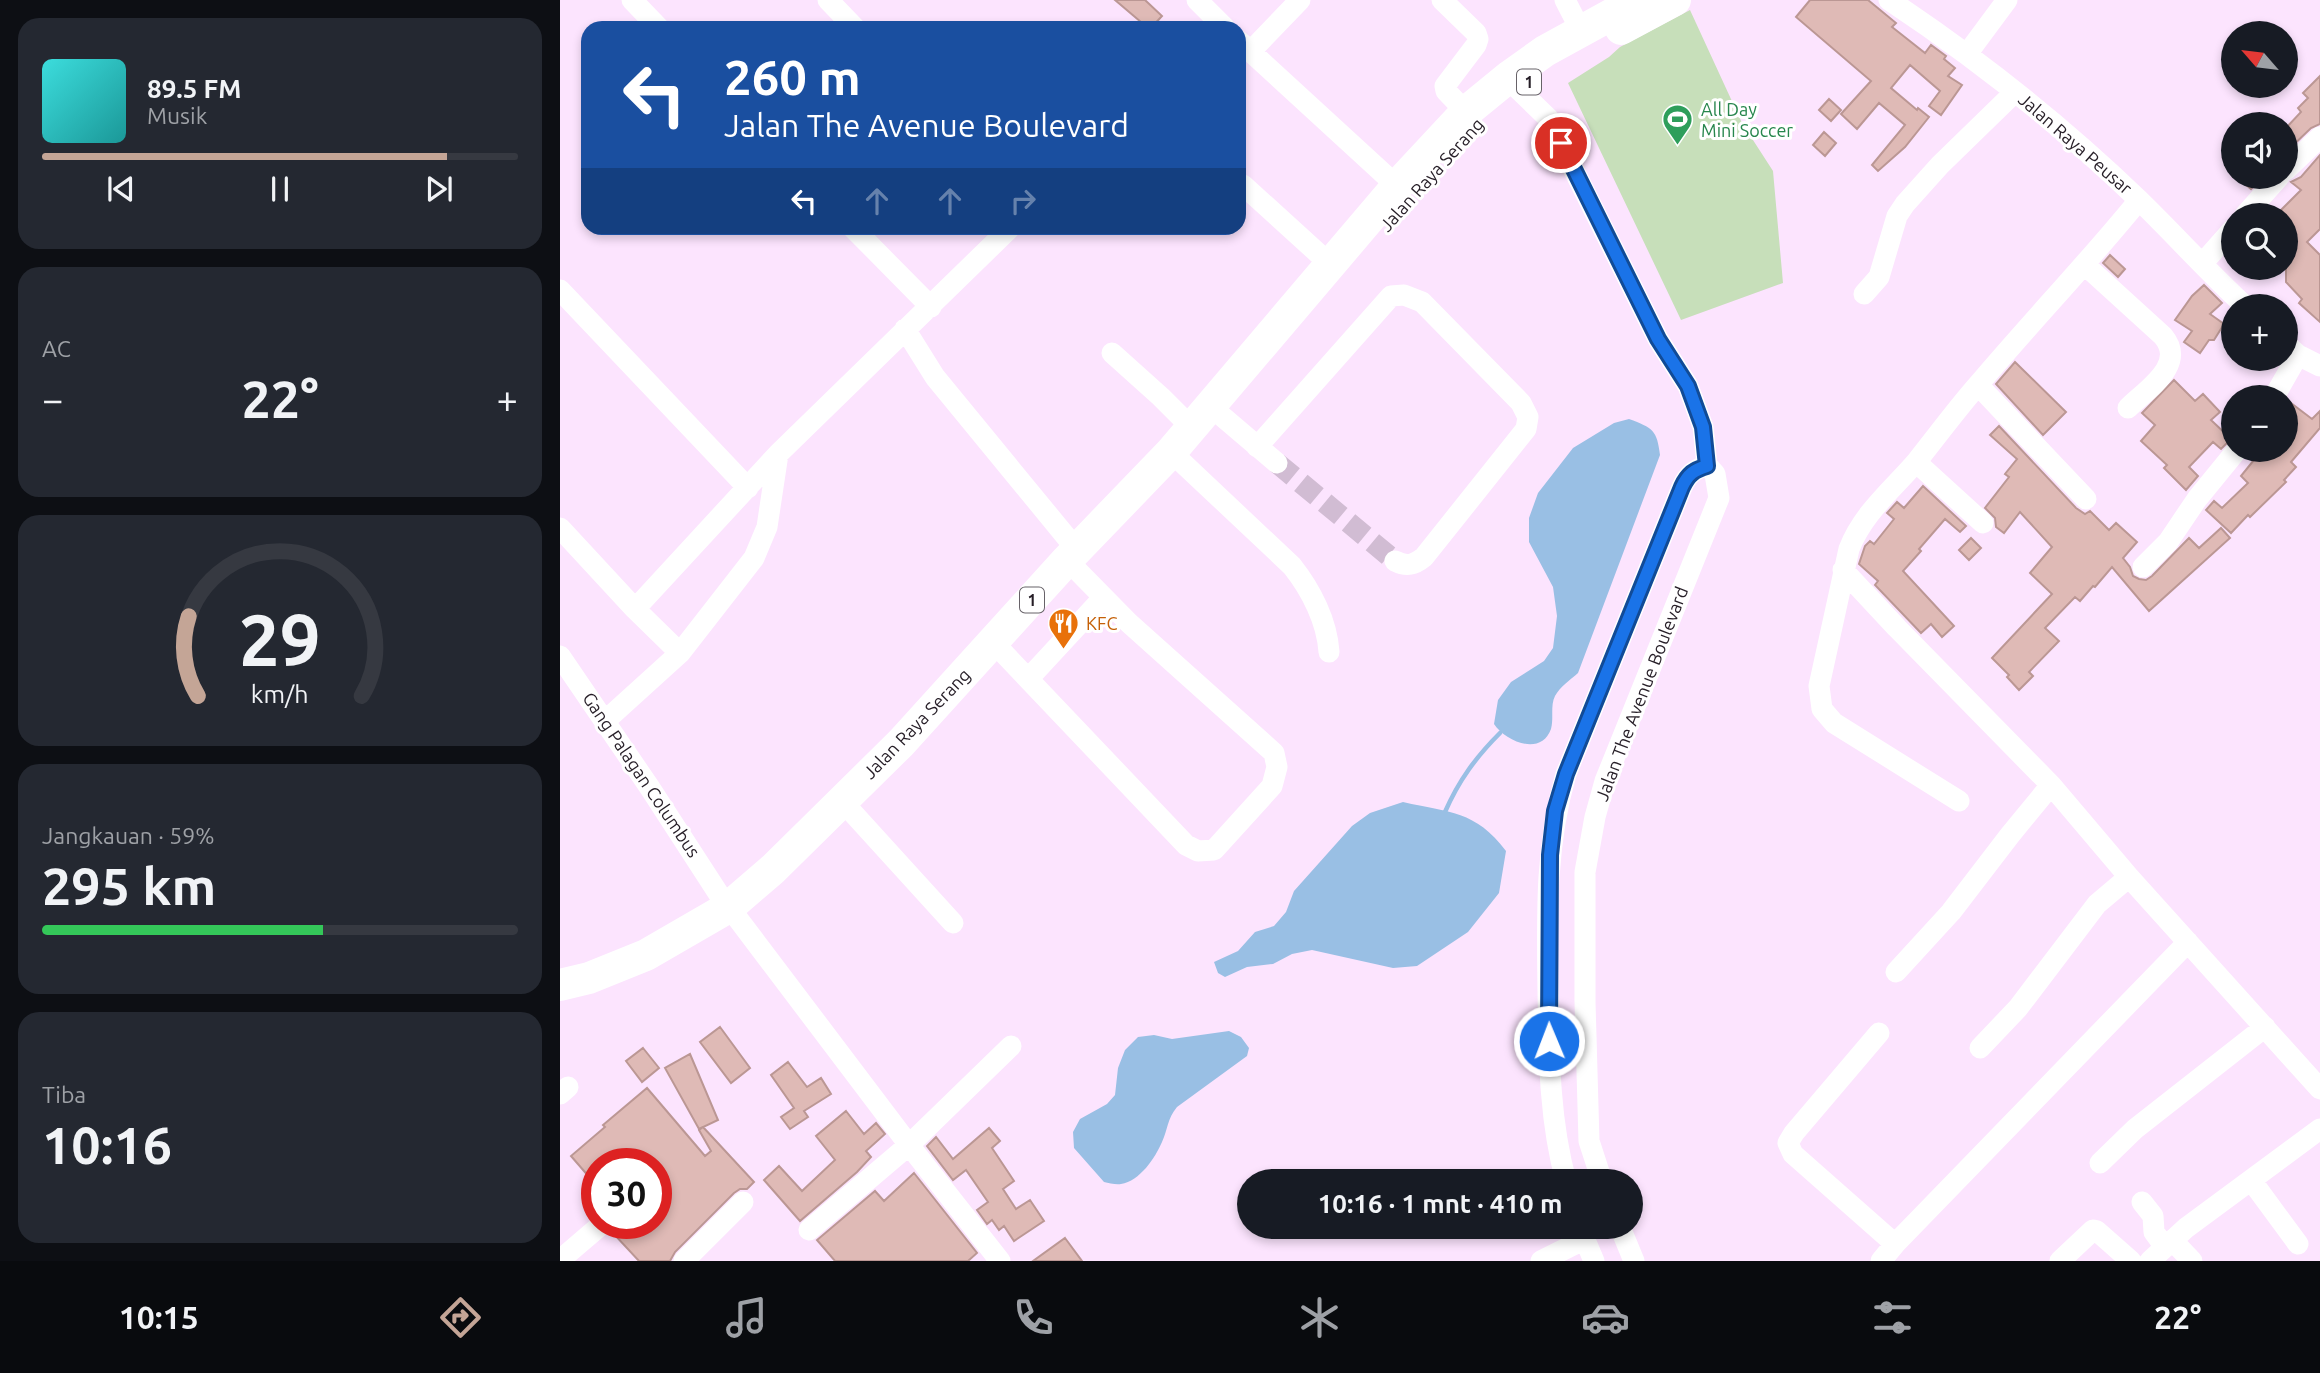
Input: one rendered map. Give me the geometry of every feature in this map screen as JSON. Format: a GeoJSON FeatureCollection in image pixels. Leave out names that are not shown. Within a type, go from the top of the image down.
{"type":"FeatureCollection","features":[{"type":"Feature","properties":{"kind":"highway","name":"Jalan Raya Serang"},"geometry":{"type":"LineString","coordinates":[[1208,409],[1266,364],[1514,82],[1545,51],[1638,0]]}},
{"type":"Feature","properties":{"kind":"highway","name":"Jalan Raya Serang"},"geometry":{"type":"LineString","coordinates":[[575,981],[725,901],[809,824],[840,803],[901,743],[1072,555],[1171,452],[1397,186],[1466,113],[1514,82],[1675,0]]}},
{"type":"Feature","properties":{"kind":"street"},"geometry":{"type":"LineString","coordinates":[[632,0],[652,21]]}},
{"type":"Feature","properties":{"kind":"street"},"geometry":{"type":"LineString","coordinates":[[828,0],[848,21]]}},
{"type":"Feature","properties":{"kind":"street"},"geometry":{"type":"LineString","coordinates":[[1196,0],[1218,21]]}},
{"type":"Feature","properties":{"kind":"street"},"geometry":{"type":"LineString","coordinates":[[1246,46],[1300,0]]}},
{"type":"Feature","properties":{"kind":"street"},"geometry":{"type":"LineString","coordinates":[[1442,0],[1476,33],[1478,39],[1445,86],[1466,113]]}},
{"type":"Feature","properties":{"kind":"street"},"geometry":{"type":"LineString","coordinates":[[1564,0],[1581,31]]}},
{"type":"Feature","properties":{"kind":"street","name":"Jalan Raya Peusar"},"geometry":{"type":"LineString","coordinates":[[1889,0],[1967,54],[2015,92],[2139,200],[2233,294]]}},
{"type":"Feature","properties":{"kind":"street"},"geometry":{"type":"LineString","coordinates":[[1967,54],[2007,0]]}},
{"type":"Feature","properties":{"kind":"street"},"geometry":{"type":"LineString","coordinates":[[1246,48],[1397,186]]}},
{"type":"Feature","properties":{"kind":"street","name":"Jalan The Avenue Boulevard"},"geometry":{"type":"LineString","coordinates":[[1514,82],[1548,118],[1658,339],[1688,386],[1703,427],[1707,466],[1715,474],[1719,498],[1605,781],[1585,872],[1584,1002],[1589,1141],[1598,1169]]}},
{"type":"Feature","properties":{"kind":"street"},"geometry":{"type":"LineString","coordinates":[[1864,294],[1879,277],[1897,216],[1905,204],[1940,164],[2015,92]]}},
{"type":"Feature","properties":{"kind":"street"},"geometry":{"type":"LineString","coordinates":[[2298,158],[2320,137]]}},
{"type":"Feature","properties":{"kind":"street"},"geometry":{"type":"LineString","coordinates":[[1246,188],[1331,265]]}},
{"type":"Feature","properties":{"kind":"street"},"geometry":{"type":"LineString","coordinates":[[2256,203],[2268,189]]}},
{"type":"Feature","properties":{"kind":"street"},"geometry":{"type":"LineString","coordinates":[[1959,801],[1834,723],[1822,709],[1819,686],[1843,570],[1856,533],[1867,516],[2139,200]]}},
{"type":"Feature","properties":{"kind":"street"},"geometry":{"type":"LineString","coordinates":[[860,235],[931,307]]}},
{"type":"Feature","properties":{"kind":"street"},"geometry":{"type":"LineString","coordinates":[[635,609],[778,454],[1003,235]]}},
{"type":"Feature","properties":{"kind":"street"},"geometry":{"type":"LineString","coordinates":[[2202,264],[2221,243]]}},
{"type":"Feature","properties":{"kind":"street"},"geometry":{"type":"LineString","coordinates":[[2085,265],[2162,336],[2172,352],[2165,370],[2128,408]]}},
{"type":"Feature","properties":{"kind":"street"},"geometry":{"type":"LineString","coordinates":[[560,290],[748,488]]}},
{"type":"Feature","properties":{"kind":"street"},"geometry":{"type":"LineString","coordinates":[[1257,447],[1391,296],[1404,295],[1422,302],[1521,404],[1528,417],[1526,429],[1424,557],[1415,564],[1405,566],[1395,561]]}},
{"type":"Feature","properties":{"kind":"street"},"geometry":{"type":"LineString","coordinates":[[905,328],[935,377],[1103,598],[1274,753],[1277,767],[1272,786],[1213,850],[1198,851],[1186,845],[994,643]]}},
{"type":"Feature","properties":{"kind":"street"},"geometry":{"type":"LineString","coordinates":[[1112,353],[1161,397],[1208,409],[1277,463]]}},
{"type":"Feature","properties":{"kind":"street"},"geometry":{"type":"LineString","coordinates":[[2298,353],[2320,366]]}},
{"type":"Feature","properties":{"kind":"street"},"geometry":{"type":"LineString","coordinates":[[1978,385],[2086,499]]}},
{"type":"Feature","properties":{"kind":"street"},"geometry":{"type":"LineString","coordinates":[[1171,452],[1292,566],[1306,584],[1317,608],[1328,637],[1329,652]]}},
{"type":"Feature","properties":{"kind":"street"},"geometry":{"type":"LineString","coordinates":[[605,721],[680,653],[754,558],[767,527],[778,454]]}},
{"type":"Feature","properties":{"kind":"street"},"geometry":{"type":"LineString","coordinates":[[1916,462],[1983,523]]}},
{"type":"Feature","properties":{"kind":"street"},"geometry":{"type":"LineString","coordinates":[[2143,567],[2168,542],[2197,499],[2227,462]]}},
{"type":"Feature","properties":{"kind":"street"},"geometry":{"type":"LineString","coordinates":[[1563,1169],[1557,1146],[1549,1053],[1550,855],[1555,811],[1566,774],[1682,487],[1687,476],[1707,466]]}},
{"type":"Feature","properties":{"kind":"street"},"geometry":{"type":"LineString","coordinates":[[560,527],[635,609],[680,653]]}},
{"type":"Feature","properties":{"kind":"street"},"geometry":{"type":"LineString","coordinates":[[1843,570],[2051,785],[2129,877],[2320,1089]]}},
{"type":"Feature","properties":{"kind":"street"},"geometry":{"type":"LineString","coordinates":[[1028,678],[1103,598]]}},
{"type":"Feature","properties":{"kind":"street","name":"Gang Palagan Columbus"},"geometry":{"type":"LineString","coordinates":[[560,656],[725,901],[1000,1261]]}},
{"type":"Feature","properties":{"kind":"street"},"geometry":{"type":"LineString","coordinates":[[1896,972],[1951,912],[2051,785]]}},
{"type":"Feature","properties":{"kind":"street"},"geometry":{"type":"LineString","coordinates":[[840,803],[953,923]]}},
{"type":"Feature","properties":{"kind":"street"},"geometry":{"type":"LineString","coordinates":[[1980,1048],[2018,1008],[2097,904],[2129,877]]}},
{"type":"Feature","properties":{"kind":"street"},"geometry":{"type":"LineString","coordinates":[[1881,1261],[2188,942]]}},
{"type":"Feature","properties":{"kind":"street"},"geometry":{"type":"LineString","coordinates":[[2100,1163],[2135,1129],[2265,1027]]}},
{"type":"Feature","properties":{"kind":"street"},"geometry":{"type":"LineString","coordinates":[[1879,1033],[1788,1143],[1793,1154],[1895,1244]]}},
{"type":"Feature","properties":{"kind":"street"},"geometry":{"type":"LineString","coordinates":[[809,1230],[909,1145],[1011,1046]]}},
{"type":"Feature","properties":{"kind":"street"},"geometry":{"type":"LineString","coordinates":[[2162,1249],[2320,1129]]}},
{"type":"Feature","properties":{"kind":"street"},"geometry":{"type":"LineString","coordinates":[[1557,1146],[1589,1141]]}},
{"type":"Feature","properties":{"kind":"street"},"geometry":{"type":"LineString","coordinates":[[2251,1180],[2298,1244]]}},
{"type":"Feature","properties":{"kind":"street"},"geometry":{"type":"LineString","coordinates":[[684,1261],[743,1202]]}},
{"type":"Feature","properties":{"kind":"street"},"geometry":{"type":"LineString","coordinates":[[2141,1202],[2153,1216],[2154,1232],[2162,1249],[2192,1261]]}},
{"type":"Feature","properties":{"kind":"street"},"geometry":{"type":"LineString","coordinates":[[2060,1261],[2093,1230],[2131,1261]]}},
{"type":"Feature","properties":{"kind":"street"},"geometry":{"type":"LineString","coordinates":[[560,1261],[585,1239]]}},
{"type":"Feature","properties":{"kind":"street"},"geometry":{"type":"LineString","coordinates":[[1541,1261],[1573,1239]]}},
{"type":"Feature","properties":{"kind":"street"},"geometry":{"type":"LineString","coordinates":[[1585,1239],[1594,1261]]}},
{"type":"Feature","properties":{"kind":"street"},"geometry":{"type":"LineString","coordinates":[[1625,1239],[1634,1261]]}},
{"type":"Feature","properties":{"kind":"green space","name":"All Day Mini Soccer"},"geometry":{"type":"Polygon","coordinates":[[[1690,10],[1742,123],[1773,171],[1783,283],[1681,320],[1568,83],[1620,47],[1690,10]]]}},
{"type":"Feature","properties":{"kind":"water"},"geometry":{"type":"Polygon","coordinates":[[[1629,419],[1652,431],[1660,455],[1578,673],[1555,696],[1551,729],[1546,738],[1539,742],[1531,744],[1514,740],[1494,724],[1498,700],[1511,682],[1544,661],[1553,648],[1557,616],[1553,587],[1529,542],[1529,518],[1538,493],[1573,448],[1614,423],[1629,419]]]}},
{"type":"Feature","properties":{"kind":"water"},"geometry":{"type":"Polygon","coordinates":[[[1403,802],[1472,820],[1495,838],[1506,851],[1499,893],[1468,932],[1417,966],[1393,968],[1312,950],[1292,954],[1273,964],[1247,967],[1225,977],[1218,973],[1214,962],[1238,951],[1255,932],[1274,926],[1286,912],[1294,891],[1352,826],[1370,813],[1403,802]]]}},
{"type":"Feature","properties":{"kind":"water"},"geometry":{"type":"Polygon","coordinates":[[[1229,1031],[1241,1037],[1249,1048],[1247,1056],[1177,1107],[1159,1148],[1140,1174],[1121,1184],[1104,1182],[1074,1148],[1073,1132],[1080,1119],[1107,1104],[1115,1095],[1118,1068],[1125,1050],[1138,1037],[1154,1035],[1172,1039],[1229,1031]]]}},
{"type":"Feature","properties":{"kind":"building"},"geometry":{"type":"Polygon","coordinates":[[[1115,0],[1145,0],[1162,16],[1157,21],[1140,21],[1115,0]]]}},
{"type":"Feature","properties":{"kind":"building"},"geometry":{"type":"Polygon","coordinates":[[[1810,0],[1868,0],[1896,23],[1892,27],[1925,53],[1931,45],[1946,56],[1944,59],[1955,68],[1948,76],[1962,85],[1941,115],[1929,106],[1940,91],[1910,65],[1891,88],[1929,117],[1905,147],[1878,171],[1872,165],[1905,125],[1879,103],[1857,129],[1841,114],[1871,81],[1796,17],[1810,0]]]}},
{"type":"Feature","properties":{"kind":"building"},"geometry":{"type":"Polygon","coordinates":[[[2320,76],[2320,124],[2311,128],[2298,140],[2298,115],[2301,112],[2298,108],[2308,98],[2303,93],[2320,76]]]}},
{"type":"Feature","properties":{"kind":"building"},"geometry":{"type":"Polygon","coordinates":[[[1829,99],[1841,110],[1831,121],[1819,110],[1829,99]]]}},
{"type":"Feature","properties":{"kind":"building"},"geometry":{"type":"Polygon","coordinates":[[[1824,132],[1836,143],[1825,156],[1813,145],[1824,132]]]}},
{"type":"Feature","properties":{"kind":"building"},"geometry":{"type":"Polygon","coordinates":[[[2320,155],[2320,229],[2307,242],[2320,255],[2320,322],[2299,303],[2302,299],[2286,282],[2298,280],[2298,203],[2288,203],[2301,190],[2298,188],[2298,178],[2320,155]]]}},
{"type":"Feature","properties":{"kind":"building"},"geometry":{"type":"Polygon","coordinates":[[[2110,255],[2125,269],[2118,277],[2103,263],[2110,255]]]}},
{"type":"Feature","properties":{"kind":"building"},"geometry":{"type":"Polygon","coordinates":[[[2204,285],[2221,302],[2210,314],[2221,322],[2221,329],[2200,353],[2184,342],[2192,331],[2175,320],[2192,296],[2204,285]]]}},
{"type":"Feature","properties":{"kind":"building"},"geometry":{"type":"Polygon","coordinates":[[[2015,362],[2066,412],[2043,435],[1996,384],[2015,362]]]}},
{"type":"Feature","properties":{"kind":"building"},"geometry":{"type":"Polygon","coordinates":[[[2174,380],[2195,401],[2203,394],[2220,412],[2211,420],[2221,430],[2221,449],[2213,442],[2189,467],[2198,476],[2186,490],[2164,468],[2167,465],[2141,441],[2155,425],[2142,413],[2174,380]]]}},
{"type":"Feature","properties":{"kind":"building"},"geometry":{"type":"Polygon","coordinates":[[[2298,408],[2312,419],[2320,411],[2320,428],[2298,454],[2298,408]]]}},
{"type":"Feature","properties":{"kind":"building"},"geometry":{"type":"Polygon","coordinates":[[[1999,426],[2076,508],[2085,514],[2090,511],[2109,530],[2116,523],[2137,542],[2123,558],[2133,576],[2139,579],[2146,580],[2152,576],[2189,538],[2199,548],[2221,528],[2230,538],[2149,611],[2112,567],[2080,601],[2075,597],[2045,628],[2059,641],[2029,672],[2033,676],[2019,690],[1992,658],[2052,594],[2030,573],[2052,547],[2020,512],[2004,533],[1996,527],[1995,518],[1985,508],[2009,477],[2005,474],[2017,459],[1990,435],[1999,426]]]}},
{"type":"Feature","properties":{"kind":"building"},"geometry":{"type":"Polygon","coordinates":[[[2252,462],[2291,462],[2296,467],[2284,480],[2286,482],[2231,533],[2206,510],[2214,501],[2222,508],[2248,483],[2241,476],[2252,462]]]}},
{"type":"Feature","properties":{"kind":"building"},"geometry":{"type":"Polygon","coordinates":[[[1923,486],[1966,526],[1960,532],[1945,519],[1903,571],[1954,626],[1942,637],[1931,624],[1921,633],[1875,585],[1878,581],[1859,564],[1865,546],[1870,541],[1874,544],[1894,519],[1887,513],[1897,502],[1904,508],[1923,486]]]}},
{"type":"Feature","properties":{"kind":"building"},"geometry":{"type":"Polygon","coordinates":[[[1971,538],[1981,548],[1969,560],[1959,550],[1971,538]]]}},
{"type":"Feature","properties":{"kind":"building"},"geometry":{"type":"Polygon","coordinates":[[[720,1027],[750,1068],[731,1083],[700,1042],[720,1027]]]}},
{"type":"Feature","properties":{"kind":"building"},"geometry":{"type":"Polygon","coordinates":[[[643,1048],[659,1068],[642,1082],[626,1061],[643,1048]]]}},
{"type":"Feature","properties":{"kind":"building"},"geometry":{"type":"Polygon","coordinates":[[[690,1054],[718,1120],[699,1129],[665,1068],[690,1054]]]}},
{"type":"Feature","properties":{"kind":"building"},"geometry":{"type":"Polygon","coordinates":[[[788,1062],[807,1087],[821,1078],[831,1094],[804,1111],[808,1117],[790,1129],[781,1117],[794,1108],[771,1075],[788,1062]]]}},
{"type":"Feature","properties":{"kind":"building"},"geometry":{"type":"Polygon","coordinates":[[[647,1088],[705,1156],[711,1151],[699,1130],[703,1127],[754,1182],[747,1189],[734,1193],[675,1252],[670,1261],[639,1261],[619,1239],[672,1239],[672,1148],[581,1148],[581,1168],[571,1156],[647,1088]]]}},
{"type":"Feature","properties":{"kind":"building"},"geometry":{"type":"Polygon","coordinates":[[[846,1111],[864,1134],[876,1123],[885,1134],[866,1151],[871,1157],[857,1172],[800,1221],[764,1180],[779,1166],[802,1191],[835,1160],[816,1136],[846,1111]]]}},
{"type":"Feature","properties":{"kind":"building"},"geometry":{"type":"Polygon","coordinates":[[[989,1128],[1000,1141],[992,1148],[1014,1181],[1003,1189],[1016,1209],[1030,1200],[1044,1221],[1014,1241],[1004,1226],[999,1230],[992,1220],[987,1224],[977,1210],[988,1202],[966,1170],[953,1180],[927,1146],[936,1137],[953,1159],[989,1128]]]}},
{"type":"Feature","properties":{"kind":"building"},"geometry":{"type":"Polygon","coordinates":[[[914,1173],[977,1253],[968,1261],[835,1261],[817,1240],[875,1191],[884,1201],[914,1173]]]}},
{"type":"Feature","properties":{"kind":"building"},"geometry":{"type":"Polygon","coordinates":[[[1065,1238],[1082,1261],[1033,1261],[1065,1238]]]}},
{"type":"Feature","properties":{"kind":"waterway"},"geometry":{"type":"LineString","coordinates":[[1445,812],[1469,770],[1500,733]]}},
{"type":"Feature","properties":{"kind":"tunnel"},"geometry":{"type":"LineString","coordinates":[[1277,463],[1395,561]]}},
{"type":"Feature","properties":{"kind":"place","name":"All Day Mini Soccer"},"geometry":{"type":"Point","coordinates":[1678,147]}},
{"type":"Feature","properties":{"kind":"place","name":"KFC"},"geometry":{"type":"Point","coordinates":[1063,651]}},
{"type":"Feature","properties":{"kind":"route"},"geometry":{"type":"LineString","coordinates":[[1549,1041],[1549,881],[1555,811],[1566,774],[1682,487],[1687,476],[1707,466],[1703,427],[1688,386],[1658,339],[1561,143]]}}]}
